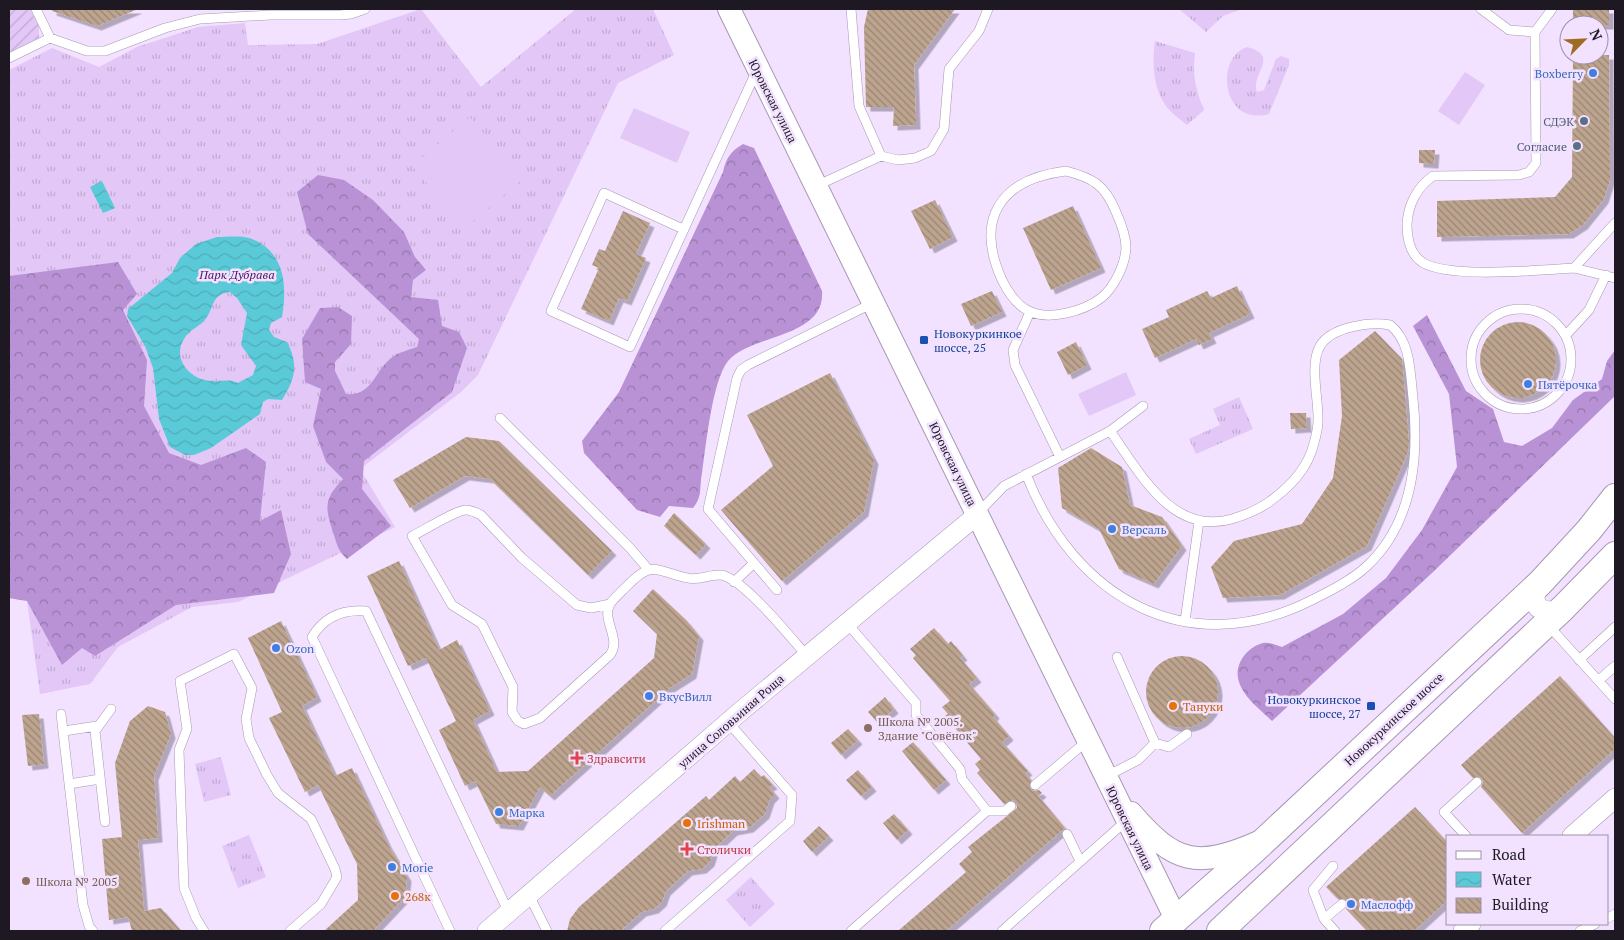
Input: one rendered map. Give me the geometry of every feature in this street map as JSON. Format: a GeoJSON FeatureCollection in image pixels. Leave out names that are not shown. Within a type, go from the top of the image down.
{"type":"FeatureCollection","features":[{"type":"Feature","properties":{"kind":"main road","name":"Новокуркинское шоссе"},"geometry":{"type":"LineString","coordinates":[[1174,927],[1265,839],[1540,583],[1589,530],[1615,497]]}},
{"type":"Feature","properties":{"kind":"main road"},"geometry":{"type":"LineString","coordinates":[[1220,931],[1555,616],[1615,554]]}},
{"type":"Feature","properties":{"kind":"street","name":"Юровская улица"},"geometry":{"type":"LineString","coordinates":[[729,9],[757,70],[874,303],[1109,784],[1174,927]]}},
{"type":"Feature","properties":{"kind":"street","name":"улица Соловьиная Роща"},"geometry":{"type":"LineString","coordinates":[[488,931],[728,722],[977,514]]}},
{"type":"Feature","properties":{"kind":"street"},"geometry":{"type":"LineString","coordinates":[[1540,583],[1534,593],[1535,602],[1538,608],[1543,611],[1552,612],[1555,616]]}},
{"type":"Feature","properties":{"kind":"street"},"geometry":{"type":"LineString","coordinates":[[1109,784],[1157,840],[1176,853],[1188,857],[1218,858],[1265,839]]}},
{"type":"Feature","properties":{"kind":"street"},"geometry":{"type":"LineString","coordinates":[[1573,835],[1615,798]]}},
{"type":"Feature","properties":{"kind":"lane"},"geometry":{"type":"LineString","coordinates":[[36,9],[50,38],[87,51],[105,51],[165,28],[226,13],[340,15],[351,14],[365,9]]}},
{"type":"Feature","properties":{"kind":"lane"},"geometry":{"type":"LineString","coordinates":[[851,9],[859,106],[882,156]]}},
{"type":"Feature","properties":{"kind":"lane"},"geometry":{"type":"LineString","coordinates":[[816,186],[882,156],[898,160],[915,158],[932,150],[940,140],[944,129],[949,69],[979,31],[988,9]]}},
{"type":"Feature","properties":{"kind":"lane"},"geometry":{"type":"LineString","coordinates":[[1481,9],[1509,30],[1536,32]]}},
{"type":"Feature","properties":{"kind":"lane"},"geometry":{"type":"LineString","coordinates":[[1552,9],[1536,32],[1536,163],[1529,172],[1519,175],[1433,176],[1424,182],[1414,198],[1408,213],[1408,239],[1412,250],[1422,262],[1452,272],[1574,268],[1611,277],[1590,310],[1566,335]]}},
{"type":"Feature","properties":{"kind":"lane"},"geometry":{"type":"LineString","coordinates":[[9,58],[50,38]]}},
{"type":"Feature","properties":{"kind":"lane"},"geometry":{"type":"LineString","coordinates":[[683,229],[604,194],[551,311],[630,347],[757,70]]}},
{"type":"Feature","properties":{"kind":"lane"},"geometry":{"type":"LineString","coordinates":[[1066,171],[1088,176],[1106,192],[1123,228],[1126,248],[1122,265],[1113,286],[1101,298],[1064,313],[1049,315],[1030,312],[1018,304],[1007,290],[992,251],[991,227],[996,210],[1026,180],[1066,171]]}},
{"type":"Feature","properties":{"kind":"lane"},"geometry":{"type":"LineString","coordinates":[[1574,268],[1615,223]]}},
{"type":"Feature","properties":{"kind":"lane"},"geometry":{"type":"LineString","coordinates":[[777,590],[708,509],[741,370],[874,303]]}},
{"type":"Feature","properties":{"kind":"lane"},"geometry":{"type":"LineString","coordinates":[[1509,310],[1542,313],[1556,322],[1566,335],[1571,351],[1571,368],[1566,383],[1556,396],[1542,406],[1526,410],[1509,409],[1494,402],[1481,391],[1473,376],[1470,359],[1473,342],[1481,328],[1494,316],[1509,310]]}},
{"type":"Feature","properties":{"kind":"lane"},"geometry":{"type":"LineString","coordinates":[[1030,312],[1013,350],[1015,365],[1060,457]]}},
{"type":"Feature","properties":{"kind":"lane"},"geometry":{"type":"LineString","coordinates":[[1026,474],[1036,497],[1064,546],[1086,569],[1115,592],[1148,613],[1214,625],[1241,624],[1266,620],[1289,612],[1346,580],[1366,566],[1397,526],[1414,475],[1416,446],[1409,366],[1403,339],[1397,330],[1390,325],[1384,324],[1355,325],[1334,334],[1320,345],[1317,356],[1316,384],[1318,421],[1314,445],[1305,467],[1283,492],[1259,509],[1223,521],[1207,523],[1188,519],[1156,494],[1110,431]]}},
{"type":"Feature","properties":{"kind":"lane"},"geometry":{"type":"LineString","coordinates":[[977,514],[1004,486],[1110,431],[1143,406]]}},
{"type":"Feature","properties":{"kind":"lane"},"geometry":{"type":"LineString","coordinates":[[500,418],[630,548],[648,569]]}},
{"type":"Feature","properties":{"kind":"lane"},"geometry":{"type":"LineString","coordinates":[[610,604],[590,608],[578,605],[522,558],[481,515],[466,510],[412,536],[452,605],[482,624],[513,686],[512,712],[518,721],[524,724],[540,718],[614,650],[612,626],[607,614],[610,604],[638,574],[648,569],[659,569],[689,579],[722,575],[750,592],[807,656]]}},
{"type":"Feature","properties":{"kind":"lane"},"geometry":{"type":"LineString","coordinates":[[1185,621],[1199,521]]}},
{"type":"Feature","properties":{"kind":"lane"},"geometry":{"type":"LineString","coordinates":[[734,582],[753,564]]}},
{"type":"Feature","properties":{"kind":"lane"},"geometry":{"type":"LineString","coordinates":[[450,931],[312,637],[320,624],[348,610],[366,611],[509,913]]}},
{"type":"Feature","properties":{"kind":"lane"},"geometry":{"type":"LineString","coordinates":[[1555,616],[1579,660],[1615,699]]}},
{"type":"Feature","properties":{"kind":"lane"},"geometry":{"type":"LineString","coordinates":[[846,622],[916,703],[916,715],[960,769],[962,779],[987,811]]}},
{"type":"Feature","properties":{"kind":"lane"},"geometry":{"type":"LineString","coordinates":[[1579,660],[1615,626]]}},
{"type":"Feature","properties":{"kind":"lane"},"geometry":{"type":"LineString","coordinates":[[204,931],[196,918],[184,888],[179,750],[187,729],[180,681],[234,654],[252,688],[246,719],[249,738],[278,793],[311,819],[336,869],[337,877],[321,904],[290,931]]}},
{"type":"Feature","properties":{"kind":"lane"},"geometry":{"type":"LineString","coordinates":[[1117,657],[1155,743]]}},
{"type":"Feature","properties":{"kind":"lane"},"geometry":{"type":"LineString","coordinates":[[1599,680],[1615,666]]}},
{"type":"Feature","properties":{"kind":"lane"},"geometry":{"type":"LineString","coordinates":[[105,822],[95,731],[112,709]]}},
{"type":"Feature","properties":{"kind":"lane"},"geometry":{"type":"LineString","coordinates":[[62,714],[83,905],[89,926],[93,931]]}},
{"type":"Feature","properties":{"kind":"lane"},"geometry":{"type":"LineString","coordinates":[[665,931],[790,821],[792,795],[728,722]]}},
{"type":"Feature","properties":{"kind":"lane"},"geometry":{"type":"LineString","coordinates":[[64,731],[97,726]]}},
{"type":"Feature","properties":{"kind":"lane"},"geometry":{"type":"LineString","coordinates":[[1155,743],[1169,746],[1187,734]]}},
{"type":"Feature","properties":{"kind":"lane"},"geometry":{"type":"LineString","coordinates":[[1035,785],[1087,741]]}},
{"type":"Feature","properties":{"kind":"lane"},"geometry":{"type":"LineString","coordinates":[[1109,784],[1155,743]]}},
{"type":"Feature","properties":{"kind":"lane"},"geometry":{"type":"LineString","coordinates":[[69,784],[100,779]]}},
{"type":"Feature","properties":{"kind":"lane"},"geometry":{"type":"LineString","coordinates":[[1465,835],[1444,812],[1477,782]]}},
{"type":"Feature","properties":{"kind":"lane"},"geometry":{"type":"LineString","coordinates":[[851,931],[987,811],[1005,811],[1011,806]]}},
{"type":"Feature","properties":{"kind":"lane"},"geometry":{"type":"LineString","coordinates":[[1002,931],[1126,820]]}},
{"type":"Feature","properties":{"kind":"lane"},"geometry":{"type":"LineString","coordinates":[[1067,834],[1080,861]]}},
{"type":"Feature","properties":{"kind":"lane"},"geometry":{"type":"LineString","coordinates":[[1333,866],[1313,890],[1324,919],[1334,931]]}},
{"type":"Feature","properties":{"kind":"lane"},"geometry":{"type":"LineString","coordinates":[[529,895],[547,931]]}},
{"type":"Feature","properties":{"kind":"lane"},"geometry":{"type":"LineString","coordinates":[[1324,919],[1342,904]]}},
{"type":"Feature","properties":{"kind":"lane"},"geometry":{"type":"LineString","coordinates":[[1580,931],[1593,925]]}},
{"type":"Feature","properties":{"kind":"green space"},"geometry":{"type":"Polygon","coordinates":[[[9,9],[30,9],[39,27],[39,38],[10,52],[9,9]]]}},
{"type":"Feature","properties":{"kind":"green space","name":"Парк Дубрава"},"geometry":{"type":"Polygon","coordinates":[[[421,9],[481,87],[576,9],[653,9],[674,55],[618,83],[478,375],[461,392],[360,469],[395,527],[238,602],[192,607],[118,647],[90,684],[40,694],[27,601],[9,598],[9,70],[52,48],[99,67],[137,47],[198,27],[245,23],[248,45],[317,44],[421,9]]]}},
{"type":"Feature","properties":{"kind":"green space"},"geometry":{"type":"Polygon","coordinates":[[[1179,9],[1242,9],[1223,16],[1206,32],[1179,9]]]}},
{"type":"Feature","properties":{"kind":"green space"},"geometry":{"type":"Polygon","coordinates":[[[1155,41],[1195,53],[1195,82],[1204,110],[1187,125],[1168,109],[1158,91],[1154,75],[1155,41]]]}},
{"type":"Feature","properties":{"kind":"green space"},"geometry":{"type":"Polygon","coordinates":[[[1247,47],[1262,55],[1262,66],[1256,85],[1257,92],[1264,90],[1276,59],[1281,56],[1289,59],[1289,65],[1269,114],[1253,115],[1241,111],[1233,101],[1228,90],[1227,76],[1230,64],[1237,54],[1247,47]]]}},
{"type":"Feature","properties":{"kind":"green space"},"geometry":{"type":"Polygon","coordinates":[[[1465,72],[1485,85],[1459,125],[1438,111],[1465,72]]]}},
{"type":"Feature","properties":{"kind":"green space"},"geometry":{"type":"Polygon","coordinates":[[[634,108],[690,132],[677,163],[620,138],[634,108]]]}},
{"type":"Feature","properties":{"kind":"green space"},"geometry":{"type":"Polygon","coordinates":[[[470,117],[523,179],[465,228],[412,166],[470,117]]]}},
{"type":"Feature","properties":{"kind":"green space"},"geometry":{"type":"Polygon","coordinates":[[[743,144],[754,148],[822,291],[820,306],[812,318],[800,327],[753,345],[739,352],[728,361],[722,370],[714,398],[698,500],[693,508],[669,506],[660,517],[637,510],[584,453],[582,441],[619,392],[723,172],[727,159],[735,149],[743,144]]]}},
{"type":"Feature","properties":{"kind":"green space"},"geometry":{"type":"Polygon","coordinates":[[[318,175],[344,180],[373,200],[404,232],[415,257],[426,270],[413,280],[411,297],[438,300],[442,326],[459,332],[467,348],[452,392],[364,461],[362,489],[391,526],[347,559],[337,545],[328,511],[329,499],[343,479],[326,462],[313,426],[321,389],[305,382],[302,339],[320,308],[338,307],[352,316],[351,344],[335,362],[335,371],[346,394],[355,394],[362,391],[373,381],[388,361],[402,352],[417,347],[419,339],[308,234],[297,192],[318,175]]]}},
{"type":"Feature","properties":{"kind":"green space"},"geometry":{"type":"Polygon","coordinates":[[[118,262],[137,294],[123,310],[147,360],[144,406],[169,453],[201,465],[246,448],[266,462],[260,521],[281,510],[291,554],[274,593],[176,605],[95,656],[82,648],[62,665],[27,601],[9,598],[9,276],[118,262]]]}},
{"type":"Feature","properties":{"kind":"green space"},"geometry":{"type":"Polygon","coordinates":[[[1427,315],[1466,391],[1493,409],[1504,442],[1522,446],[1552,428],[1573,400],[1602,379],[1607,361],[1615,350],[1615,396],[1432,573],[1272,721],[1253,703],[1241,688],[1238,669],[1243,658],[1257,645],[1270,643],[1282,647],[1343,614],[1386,578],[1422,530],[1457,467],[1449,394],[1413,326],[1427,315]]]}},
{"type":"Feature","properties":{"kind":"green space"},"geometry":{"type":"Polygon","coordinates":[[[1126,372],[1136,395],[1089,416],[1078,394],[1126,372]]]}},
{"type":"Feature","properties":{"kind":"green space"},"geometry":{"type":"Polygon","coordinates":[[[1239,397],[1253,429],[1196,454],[1189,439],[1220,425],[1213,409],[1239,397]]]}},
{"type":"Feature","properties":{"kind":"green space"},"geometry":{"type":"Polygon","coordinates":[[[221,757],[231,795],[204,802],[195,764],[221,757]]]}},
{"type":"Feature","properties":{"kind":"green space"},"geometry":{"type":"Polygon","coordinates":[[[249,835],[266,877],[238,888],[222,846],[249,835]]]}},
{"type":"Feature","properties":{"kind":"green space"},"geometry":{"type":"Polygon","coordinates":[[[751,877],[775,904],[750,927],[726,900],[751,877]]]}},
{"type":"Feature","properties":{"kind":"water"},"geometry":{"type":"Polygon","coordinates":[[[102,181],[115,208],[103,213],[90,187],[102,181]]]}},
{"type":"Feature","properties":{"kind":"water"},"geometry":{"type":"Polygon","coordinates":[[[217,237],[244,237],[263,245],[272,253],[282,272],[284,306],[282,317],[271,323],[269,330],[274,337],[287,342],[293,358],[294,372],[282,400],[268,399],[263,402],[260,414],[211,448],[194,455],[185,455],[170,447],[159,419],[153,368],[145,346],[127,316],[128,309],[172,273],[180,258],[196,244],[217,237]],[[230,292],[219,296],[204,321],[188,333],[184,339],[180,354],[182,362],[197,377],[205,380],[228,380],[238,383],[253,375],[256,366],[241,345],[247,313],[237,298],[230,292]]]}},
{"type":"Feature","properties":{"kind":"building"},"geometry":{"type":"Polygon","coordinates":[[[52,9],[138,9],[97,26],[52,11],[52,9]]]}},
{"type":"Feature","properties":{"kind":"building"},"geometry":{"type":"Polygon","coordinates":[[[868,9],[955,9],[914,65],[916,125],[893,126],[894,107],[866,107],[864,27],[868,9]]]}},
{"type":"Feature","properties":{"kind":"building"},"geometry":{"type":"Polygon","coordinates":[[[1573,9],[1609,9],[1609,15],[1573,15],[1573,9]]]}},
{"type":"Feature","properties":{"kind":"building"},"geometry":{"type":"Polygon","coordinates":[[[1609,55],[1610,180],[1604,199],[1583,225],[1569,234],[1437,237],[1437,201],[1555,197],[1572,177],[1573,65],[1609,65],[1609,55]]]}},
{"type":"Feature","properties":{"kind":"building"},"geometry":{"type":"Polygon","coordinates":[[[1419,150],[1435,150],[1434,164],[1419,163],[1419,150]]]}},
{"type":"Feature","properties":{"kind":"building"},"geometry":{"type":"Polygon","coordinates":[[[935,200],[953,237],[930,249],[911,211],[935,200]]]}},
{"type":"Feature","properties":{"kind":"building"},"geometry":{"type":"Polygon","coordinates":[[[1073,206],[1101,268],[1051,290],[1023,228],[1073,206]]]}},
{"type":"Feature","properties":{"kind":"building"},"geometry":{"type":"Polygon","coordinates":[[[623,211],[650,223],[636,254],[646,258],[627,301],[619,298],[609,321],[581,309],[599,268],[592,265],[599,249],[605,251],[623,211]]]}},
{"type":"Feature","properties":{"kind":"building"},"geometry":{"type":"Polygon","coordinates":[[[1237,286],[1250,314],[1209,333],[1212,339],[1199,345],[1196,339],[1155,358],[1142,329],[1169,317],[1166,310],[1207,291],[1211,298],[1237,286]]]}},
{"type":"Feature","properties":{"kind":"building"},"geometry":{"type":"Polygon","coordinates":[[[992,291],[1002,312],[971,326],[961,304],[992,291]]]}},
{"type":"Feature","properties":{"kind":"building"},"geometry":{"type":"Polygon","coordinates":[[[1511,322],[1525,322],[1539,328],[1550,339],[1556,353],[1553,375],[1545,387],[1525,398],[1511,398],[1497,392],[1486,381],[1480,367],[1480,353],[1486,339],[1497,328],[1511,322]]]}},
{"type":"Feature","properties":{"kind":"building"},"geometry":{"type":"Polygon","coordinates":[[[1375,331],[1402,359],[1409,442],[1408,452],[1367,546],[1280,595],[1223,598],[1211,567],[1234,541],[1302,524],[1333,478],[1342,416],[1339,360],[1375,331]]]}},
{"type":"Feature","properties":{"kind":"building"},"geometry":{"type":"Polygon","coordinates":[[[1076,342],[1087,365],[1068,375],[1057,352],[1076,342]]]}},
{"type":"Feature","properties":{"kind":"building"},"geometry":{"type":"Polygon","coordinates":[[[830,373],[874,460],[864,512],[782,581],[721,510],[773,466],[747,415],[830,373]]]}},
{"type":"Feature","properties":{"kind":"building"},"geometry":{"type":"Polygon","coordinates":[[[1290,413],[1306,413],[1307,428],[1291,429],[1290,413]]]}},
{"type":"Feature","properties":{"kind":"building"},"geometry":{"type":"Polygon","coordinates":[[[466,437],[499,441],[612,551],[588,575],[490,479],[465,476],[410,508],[393,480],[466,437]]]}},
{"type":"Feature","properties":{"kind":"building"},"geometry":{"type":"Polygon","coordinates":[[[1091,448],[1122,467],[1130,505],[1162,517],[1182,546],[1154,584],[1119,569],[1099,529],[1062,508],[1058,468],[1091,448]]]}},
{"type":"Feature","properties":{"kind":"building"},"geometry":{"type":"Polygon","coordinates":[[[674,513],[706,544],[696,555],[664,526],[674,513]]]}},
{"type":"Feature","properties":{"kind":"building"},"geometry":{"type":"Polygon","coordinates":[[[399,561],[439,650],[457,640],[490,711],[473,720],[497,772],[528,771],[654,658],[657,634],[633,611],[653,589],[686,620],[699,636],[692,674],[670,688],[550,796],[540,787],[519,826],[496,824],[475,781],[465,786],[439,730],[456,721],[426,658],[408,666],[367,576],[399,561]]]}},
{"type":"Feature","properties":{"kind":"building"},"geometry":{"type":"Polygon","coordinates":[[[281,621],[317,697],[302,706],[335,776],[352,768],[387,843],[407,877],[405,897],[373,931],[324,931],[358,900],[357,864],[318,785],[305,792],[269,718],[282,712],[248,638],[281,621]]]}},
{"type":"Feature","properties":{"kind":"building"},"geometry":{"type":"Polygon","coordinates":[[[934,628],[948,644],[951,641],[963,656],[960,658],[977,678],[969,684],[995,714],[993,717],[1009,736],[1002,742],[1028,771],[1025,773],[1031,780],[1030,789],[1033,791],[1039,790],[1042,793],[1038,796],[1065,828],[946,931],[898,931],[966,872],[959,864],[972,852],[968,847],[1017,808],[1016,802],[1013,800],[1004,804],[977,773],[980,770],[975,764],[981,759],[945,716],[948,714],[942,707],[950,701],[913,658],[916,655],[910,649],[934,628]]]}},
{"type":"Feature","properties":{"kind":"building"},"geometry":{"type":"Polygon","coordinates":[[[1182,656],[1202,662],[1212,672],[1218,692],[1212,712],[1202,722],[1182,728],[1162,722],[1152,712],[1146,692],[1152,672],[1162,662],[1182,656]]]}},
{"type":"Feature","properties":{"kind":"building"},"geometry":{"type":"Polygon","coordinates":[[[1560,676],[1615,738],[1615,749],[1522,833],[1481,787],[1483,781],[1481,777],[1473,778],[1461,765],[1560,676]]]}},
{"type":"Feature","properties":{"kind":"building"},"geometry":{"type":"Polygon","coordinates":[[[885,697],[894,709],[878,723],[868,712],[885,697]]]}},
{"type":"Feature","properties":{"kind":"building"},"geometry":{"type":"Polygon","coordinates":[[[148,706],[165,712],[171,734],[154,776],[158,838],[138,840],[144,911],[161,908],[181,931],[132,931],[128,917],[109,920],[102,839],[122,837],[115,763],[130,721],[148,706]]]}},
{"type":"Feature","properties":{"kind":"building"},"geometry":{"type":"Polygon","coordinates":[[[39,714],[44,764],[28,766],[22,715],[39,714]]]}},
{"type":"Feature","properties":{"kind":"building"},"geometry":{"type":"Polygon","coordinates":[[[848,729],[858,740],[841,755],[831,743],[848,729]]]}},
{"type":"Feature","properties":{"kind":"building"},"geometry":{"type":"Polygon","coordinates":[[[913,742],[946,780],[934,790],[902,751],[913,742]]]}},
{"type":"Feature","properties":{"kind":"building"},"geometry":{"type":"Polygon","coordinates":[[[754,769],[761,777],[764,775],[773,785],[769,787],[775,794],[770,799],[765,814],[749,828],[733,831],[714,849],[710,862],[702,869],[688,871],[666,891],[662,902],[654,909],[642,912],[620,931],[567,931],[570,919],[579,907],[706,796],[709,800],[735,776],[740,782],[754,769]]]}},
{"type":"Feature","properties":{"kind":"building"},"geometry":{"type":"Polygon","coordinates":[[[858,770],[872,787],[861,796],[846,780],[858,770]]]}},
{"type":"Feature","properties":{"kind":"building"},"geometry":{"type":"Polygon","coordinates":[[[1415,807],[1446,841],[1446,902],[1414,931],[1367,931],[1346,909],[1348,903],[1346,900],[1338,899],[1326,887],[1415,807]]]}},
{"type":"Feature","properties":{"kind":"building"},"geometry":{"type":"Polygon","coordinates":[[[894,814],[908,830],[897,840],[883,823],[894,814]]]}},
{"type":"Feature","properties":{"kind":"building"},"geometry":{"type":"Polygon","coordinates":[[[819,826],[829,836],[812,852],[803,841],[819,826]]]}},
{"type":"Feature","properties":{"kind":"place","name":"Boxberry"},"geometry":{"type":"Point","coordinates":[1593,73]}},
{"type":"Feature","properties":{"kind":"place","name":"СДЭК"},"geometry":{"type":"Point","coordinates":[1584,121]}},
{"type":"Feature","properties":{"kind":"place","name":"Согласие"},"geometry":{"type":"Point","coordinates":[1577,146]}},
{"type":"Feature","properties":{"kind":"place","name":"Новокуркинкое шоссе, 25"},"geometry":{"type":"Point","coordinates":[924,340]}},
{"type":"Feature","properties":{"kind":"place","name":"Пятёрочка"},"geometry":{"type":"Point","coordinates":[1528,384]}},
{"type":"Feature","properties":{"kind":"place","name":"Версаль"},"geometry":{"type":"Point","coordinates":[1112,529]}},
{"type":"Feature","properties":{"kind":"place","name":"Ozon"},"geometry":{"type":"Point","coordinates":[276,648]}},
{"type":"Feature","properties":{"kind":"place","name":"ВкусВилл"},"geometry":{"type":"Point","coordinates":[649,696]}},
{"type":"Feature","properties":{"kind":"place","name":"Тануки"},"geometry":{"type":"Point","coordinates":[1173,706]}},
{"type":"Feature","properties":{"kind":"place","name":"Новокуркинское шоссе, 27"},"geometry":{"type":"Point","coordinates":[1371,706]}},
{"type":"Feature","properties":{"kind":"place","name":"Школа № 2005. Здание \"Совёнок\""},"geometry":{"type":"Point","coordinates":[868,728]}},
{"type":"Feature","properties":{"kind":"place","name":"Здравсити"},"geometry":{"type":"Point","coordinates":[577,758]}},
{"type":"Feature","properties":{"kind":"place","name":"Марка"},"geometry":{"type":"Point","coordinates":[499,812]}},
{"type":"Feature","properties":{"kind":"place","name":"Irishman"},"geometry":{"type":"Point","coordinates":[687,823]}},
{"type":"Feature","properties":{"kind":"place","name":"Столички"},"geometry":{"type":"Point","coordinates":[687,849]}},
{"type":"Feature","properties":{"kind":"place","name":"Morie"},"geometry":{"type":"Point","coordinates":[392,867]}},
{"type":"Feature","properties":{"kind":"place","name":"Школа № 2005"},"geometry":{"type":"Point","coordinates":[26,881]}},
{"type":"Feature","properties":{"kind":"place","name":"268к"},"geometry":{"type":"Point","coordinates":[395,896]}},
{"type":"Feature","properties":{"kind":"place","name":"Маслофф"},"geometry":{"type":"Point","coordinates":[1351,904]}}]}
